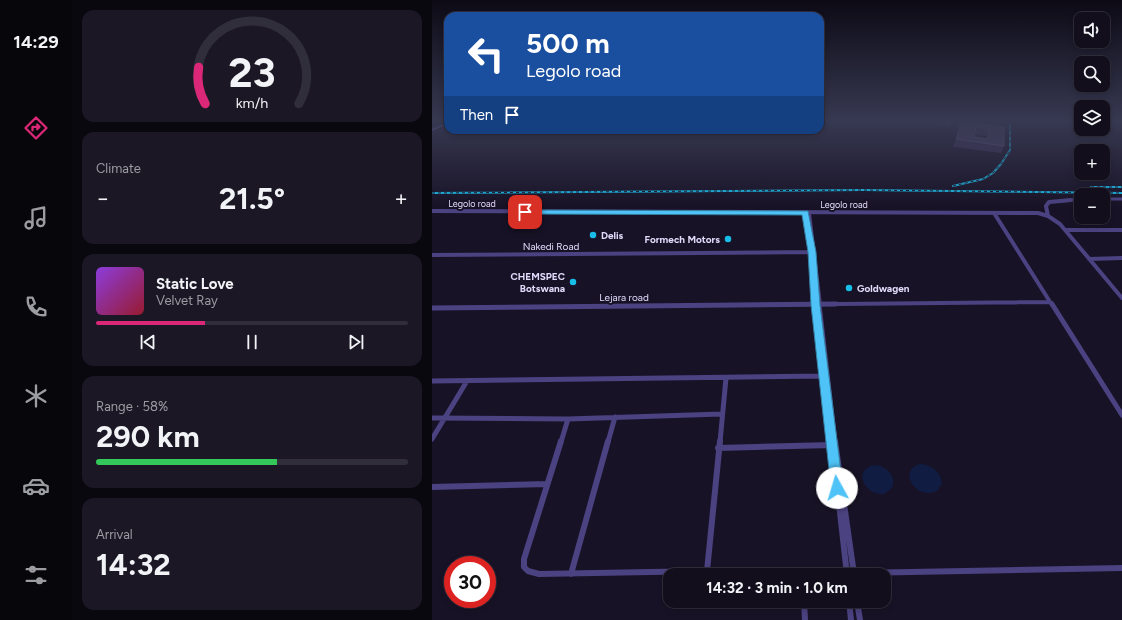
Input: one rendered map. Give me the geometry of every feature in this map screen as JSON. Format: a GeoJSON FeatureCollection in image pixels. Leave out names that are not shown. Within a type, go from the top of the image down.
{"type":"FeatureCollection","features":[{"type":"Feature","properties":{"kind":"street"},"geometry":{"type":"LineString","coordinates":[[1110,199],[1122,199]]}},
{"type":"Feature","properties":{"kind":"street"},"geometry":{"type":"LineString","coordinates":[[1048,216],[1046,206],[1049,202],[1074,200]]}},
{"type":"Feature","properties":{"kind":"street","name":"Legolo road"},"geometry":{"type":"LineString","coordinates":[[432,211],[1038,213],[1048,216],[1066,230],[1122,298]]}},
{"type":"Feature","properties":{"kind":"street"},"geometry":{"type":"LineString","coordinates":[[807,213],[813,252],[824,376],[832,445],[849,568]]}},
{"type":"Feature","properties":{"kind":"street"},"geometry":{"type":"LineString","coordinates":[[994,214],[1122,415]]}},
{"type":"Feature","properties":{"kind":"street"},"geometry":{"type":"LineString","coordinates":[[1066,230],[1122,230]]}},
{"type":"Feature","properties":{"kind":"street","name":"Nakedi Road"},"geometry":{"type":"LineString","coordinates":[[432,255],[813,252]]}},
{"type":"Feature","properties":{"kind":"street"},"geometry":{"type":"LineString","coordinates":[[1089,258],[1122,258]]}},
{"type":"Feature","properties":{"kind":"street","name":"Lejara road"},"geometry":{"type":"LineString","coordinates":[[432,308],[1050,302]]}},
{"type":"Feature","properties":{"kind":"street"},"geometry":{"type":"LineString","coordinates":[[818,305],[849,568]]}},
{"type":"Feature","properties":{"kind":"street"},"geometry":{"type":"LineString","coordinates":[[432,381],[824,376]]}},
{"type":"Feature","properties":{"kind":"street"},"geometry":{"type":"LineString","coordinates":[[707,568],[721,414],[726,378]]}},
{"type":"Feature","properties":{"kind":"street"},"geometry":{"type":"LineString","coordinates":[[432,440],[467,381]]}},
{"type":"Feature","properties":{"kind":"street"},"geometry":{"type":"LineString","coordinates":[[432,418],[568,419],[721,414]]}},
{"type":"Feature","properties":{"kind":"street"},"geometry":{"type":"LineString","coordinates":[[571,574],[615,417]]}},
{"type":"Feature","properties":{"kind":"street"},"geometry":{"type":"LineString","coordinates":[[568,419],[524,559],[524,568],[528,571],[539,574],[663,572]]}},
{"type":"Feature","properties":{"kind":"street"},"geometry":{"type":"LineString","coordinates":[[718,448],[832,445]]}},
{"type":"Feature","properties":{"kind":"street"},"geometry":{"type":"LineString","coordinates":[[432,487],[547,484]]}},
{"type":"Feature","properties":{"kind":"street"},"geometry":{"type":"LineString","coordinates":[[891,573],[1122,568]]}},
{"type":"Feature","properties":{"kind":"street"},"geometry":{"type":"LineString","coordinates":[[804,608],[805,620]]}},
{"type":"Feature","properties":{"kind":"street"},"geometry":{"type":"LineString","coordinates":[[850,608],[851,620]]}},
{"type":"Feature","properties":{"kind":"street"},"geometry":{"type":"LineString","coordinates":[[858,608],[860,620]]}},
{"type":"Feature","properties":{"kind":"water"},"geometry":{"type":"Polygon","coordinates":[[[920,464],[932,467],[939,475],[942,483],[937,491],[929,493],[922,492],[912,484],[910,472],[913,467],[920,464]]]}},
{"type":"Feature","properties":{"kind":"water"},"geometry":{"type":"Polygon","coordinates":[[[874,465],[883,467],[890,472],[892,476],[892,488],[884,494],[877,494],[871,491],[867,487],[862,477],[867,468],[874,465]]]}},
{"type":"Feature","properties":{"kind":"railway"},"geometry":{"type":"LineString","coordinates":[[953,186],[983,179],[993,173],[1010,150]]}},
{"type":"Feature","properties":{"kind":"railway"},"geometry":{"type":"LineString","coordinates":[[1091,187],[1122,187]]}},
{"type":"Feature","properties":{"kind":"railway"},"geometry":{"type":"LineString","coordinates":[[432,193],[863,190],[1122,193]]}},
{"type":"Feature","properties":{"kind":"place","name":"Delis"},"geometry":{"type":"Point","coordinates":[593,235]}},
{"type":"Feature","properties":{"kind":"place","name":"Formech Motors"},"geometry":{"type":"Point","coordinates":[728,239]}},
{"type":"Feature","properties":{"kind":"place","name":"CHEMSPEC Botswana"},"geometry":{"type":"Point","coordinates":[573,282]}},
{"type":"Feature","properties":{"kind":"place","name":"Goldwagen"},"geometry":{"type":"Point","coordinates":[849,288]}},
{"type":"Feature","properties":{"kind":"route"},"geometry":{"type":"LineString","coordinates":[[525,212],[805,213],[812,252],[816,305],[837,488]]}}]}
